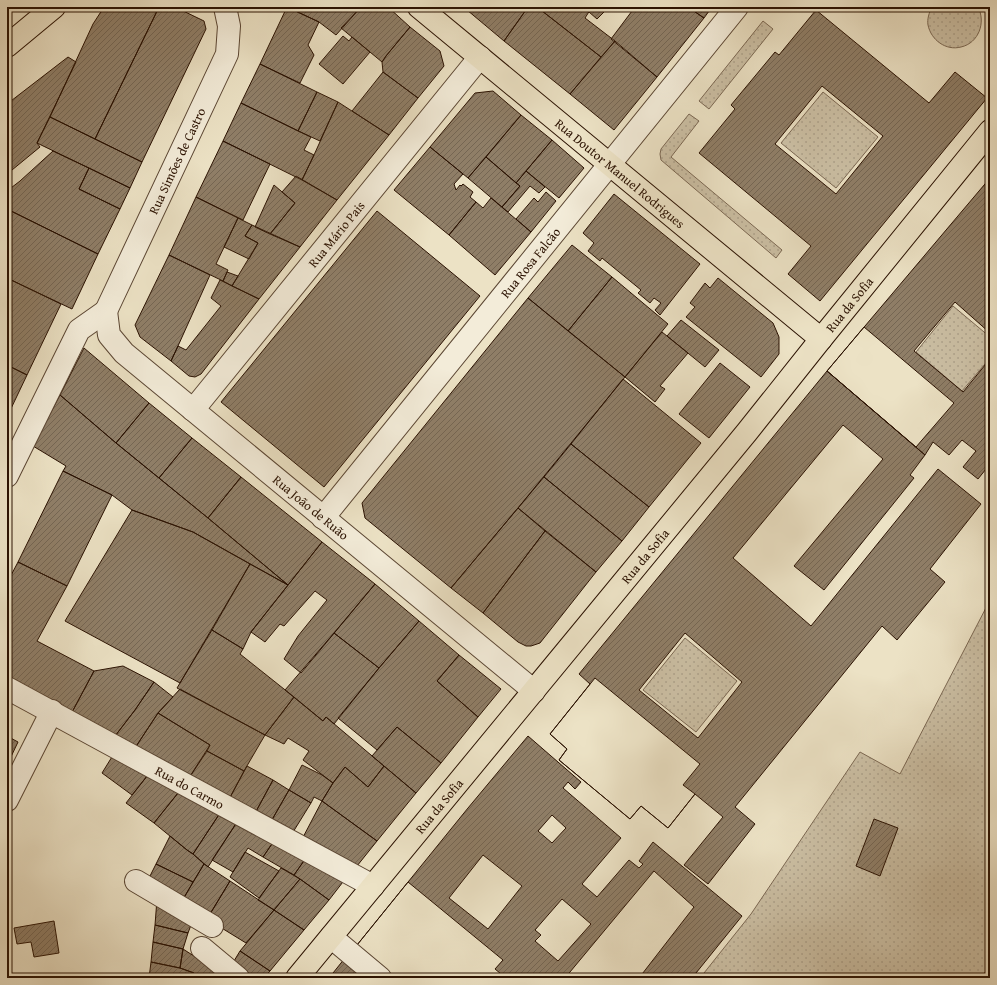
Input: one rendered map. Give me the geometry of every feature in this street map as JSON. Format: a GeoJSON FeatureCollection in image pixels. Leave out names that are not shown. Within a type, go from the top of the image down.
{"type":"FeatureCollection","features":[{"type":"Feature","properties":{"kind":"main road","name":"Rua Doutor Manuel Rodrigues"},"geometry":{"type":"LineString","coordinates":[[419,7],[821,339]]}},
{"type":"Feature","properties":{"kind":"main road"},"geometry":{"type":"LineString","coordinates":[[7,46],[52,8]]}},
{"type":"Feature","properties":{"kind":"main road","name":"Rua da Sofia"},"geometry":{"type":"LineString","coordinates":[[298,978],[747,432],[990,131]]}},
{"type":"Feature","properties":{"kind":"street","name":"Rua Simões de Castro"},"geometry":{"type":"LineString","coordinates":[[106,311],[227,54],[229,26],[226,7]]}},
{"type":"Feature","properties":{"kind":"street","name":"Rua Rosa Falcão"},"geometry":{"type":"LineString","coordinates":[[323,518],[737,7]]}},
{"type":"Feature","properties":{"kind":"street","name":"Rua Mário Pais"},"geometry":{"type":"LineString","coordinates":[[193,410],[480,57]]}},
{"type":"Feature","properties":{"kind":"street","name":"Rua João de Ruão"},"geometry":{"type":"LineString","coordinates":[[106,311],[109,335],[124,353],[534,692]]}},
{"type":"Feature","properties":{"kind":"street"},"geometry":{"type":"LineString","coordinates":[[7,476],[79,330],[106,311]]}},
{"type":"Feature","properties":{"kind":"street","name":"Rua do Carmo"},"geometry":{"type":"LineString","coordinates":[[7,688],[373,886]]}},
{"type":"Feature","properties":{"kind":"street"},"geometry":{"type":"LineString","coordinates":[[7,800],[52,712]]}},
{"type":"Feature","properties":{"kind":"street"},"geometry":{"type":"LineString","coordinates":[[136,881],[212,926]]}},
{"type":"Feature","properties":{"kind":"street"},"geometry":{"type":"LineString","coordinates":[[331,937],[380,978]]}},
{"type":"Feature","properties":{"kind":"street"},"geometry":{"type":"LineString","coordinates":[[202,948],[238,978]]}},
{"type":"Feature","properties":{"kind":"shaded area"},"geometry":{"type":"Polygon","coordinates":[[[932,7],[978,7],[981,25],[976,37],[967,45],[955,48],[945,46],[940,43],[932,35],[928,25],[928,16],[932,7]]]}},
{"type":"Feature","properties":{"kind":"shaded area"},"geometry":{"type":"Polygon","coordinates":[[[763,21],[773,29],[709,109],[699,101],[763,21]]]}},
{"type":"Feature","properties":{"kind":"shaded area"},"geometry":{"type":"Polygon","coordinates":[[[823,92],[878,137],[836,188],[781,143],[823,92]]]}},
{"type":"Feature","properties":{"kind":"shaded area"},"geometry":{"type":"Polygon","coordinates":[[[689,114],[699,121],[671,157],[782,250],[776,258],[661,160],[661,149],[689,114]]]}},
{"type":"Feature","properties":{"kind":"shaded area"},"geometry":{"type":"Polygon","coordinates":[[[953,306],[990,337],[990,358],[962,391],[916,352],[953,306]]]}},
{"type":"Feature","properties":{"kind":"shaded area"},"geometry":{"type":"Polygon","coordinates":[[[990,600],[990,731],[988,737],[990,738],[990,978],[700,978],[751,914],[860,752],[900,774],[990,600]]]}},
{"type":"Feature","properties":{"kind":"shaded area"},"geometry":{"type":"Polygon","coordinates":[[[685,638],[737,681],[696,732],[643,690],[685,638]]]}},
{"type":"Feature","properties":{"kind":"building"},"geometry":{"type":"Polygon","coordinates":[[[104,7],[159,7],[95,139],[50,117],[93,24],[104,7]]]}},
{"type":"Feature","properties":{"kind":"building"},"geometry":{"type":"Polygon","coordinates":[[[159,7],[175,7],[204,21],[206,29],[142,162],[95,139],[159,7]]]}},
{"type":"Feature","properties":{"kind":"building"},"geometry":{"type":"Polygon","coordinates":[[[287,7],[361,7],[336,35],[319,22],[287,7]]]}},
{"type":"Feature","properties":{"kind":"building"},"geometry":{"type":"Polygon","coordinates":[[[287,7],[319,22],[308,45],[314,55],[300,83],[260,64],[287,7]]]}},
{"type":"Feature","properties":{"kind":"building"},"geometry":{"type":"Polygon","coordinates":[[[361,7],[388,7],[410,27],[382,62],[341,28],[361,7]]]}},
{"type":"Feature","properties":{"kind":"building"},"geometry":{"type":"Polygon","coordinates":[[[470,7],[528,7],[504,41],[467,10],[470,7]]]}},
{"type":"Feature","properties":{"kind":"building"},"geometry":{"type":"Polygon","coordinates":[[[528,7],[537,7],[601,57],[570,94],[504,41],[528,7]]]}},
{"type":"Feature","properties":{"kind":"building"},"geometry":{"type":"Polygon","coordinates":[[[537,7],[592,7],[585,18],[615,41],[601,57],[537,7]]]}},
{"type":"Feature","properties":{"kind":"building"},"geometry":{"type":"Polygon","coordinates":[[[592,7],[610,7],[597,19],[589,12],[592,7]]]}},
{"type":"Feature","properties":{"kind":"building"},"geometry":{"type":"Polygon","coordinates":[[[635,7],[688,7],[704,18],[657,77],[611,39],[635,7]]]}},
{"type":"Feature","properties":{"kind":"building"},"geometry":{"type":"Polygon","coordinates":[[[688,7],[712,7],[704,18],[688,7]]]}},
{"type":"Feature","properties":{"kind":"building"},"geometry":{"type":"Polygon","coordinates":[[[816,10],[929,103],[955,72],[987,98],[820,301],[788,274],[811,246],[699,153],[735,109],[731,105],[775,52],[779,55],[816,10]],[[822,86],[775,144],[836,194],[883,136],[822,86]]]}},
{"type":"Feature","properties":{"kind":"building"},"geometry":{"type":"Polygon","coordinates":[[[410,27],[440,51],[444,66],[418,98],[383,72],[382,62],[410,27]]]}},
{"type":"Feature","properties":{"kind":"building"},"geometry":{"type":"Polygon","coordinates":[[[343,36],[349,41],[352,37],[370,52],[343,84],[319,64],[343,36]]]}},
{"type":"Feature","properties":{"kind":"building"},"geometry":{"type":"Polygon","coordinates":[[[615,41],[657,77],[614,130],[570,94],[615,41]]]}},
{"type":"Feature","properties":{"kind":"building"},"geometry":{"type":"Polygon","coordinates":[[[68,57],[76,62],[37,143],[40,147],[12,170],[7,164],[7,104],[68,57]]]}},
{"type":"Feature","properties":{"kind":"building"},"geometry":{"type":"Polygon","coordinates":[[[260,64],[317,92],[298,131],[241,103],[260,64]]]}},
{"type":"Feature","properties":{"kind":"building"},"geometry":{"type":"Polygon","coordinates":[[[383,72],[418,98],[389,135],[352,111],[383,72]]]}},
{"type":"Feature","properties":{"kind":"building"},"geometry":{"type":"Polygon","coordinates":[[[493,91],[521,115],[468,178],[430,147],[475,93],[493,91]]]}},
{"type":"Feature","properties":{"kind":"building"},"geometry":{"type":"Polygon","coordinates":[[[317,92],[338,102],[320,141],[298,131],[317,92]]]}},
{"type":"Feature","properties":{"kind":"building"},"geometry":{"type":"Polygon","coordinates":[[[338,102],[389,135],[337,200],[302,180],[338,102]]]}},
{"type":"Feature","properties":{"kind":"building"},"geometry":{"type":"Polygon","coordinates":[[[241,103],[311,137],[304,150],[314,155],[302,180],[223,141],[241,103]]]}},
{"type":"Feature","properties":{"kind":"building"},"geometry":{"type":"Polygon","coordinates":[[[521,115],[552,140],[516,183],[486,157],[521,115]]]}},
{"type":"Feature","properties":{"kind":"building"},"geometry":{"type":"Polygon","coordinates":[[[50,117],[142,162],[130,188],[37,143],[50,117]]]}},
{"type":"Feature","properties":{"kind":"building"},"geometry":{"type":"Polygon","coordinates":[[[552,140],[584,168],[559,198],[526,171],[552,140]]]}},
{"type":"Feature","properties":{"kind":"building"},"geometry":{"type":"Polygon","coordinates":[[[223,141],[270,164],[243,220],[196,197],[223,141]]]}},
{"type":"Feature","properties":{"kind":"building"},"geometry":{"type":"Polygon","coordinates":[[[430,147],[463,174],[454,184],[456,190],[463,184],[473,192],[470,197],[476,202],[449,235],[394,190],[430,147]]]}},
{"type":"Feature","properties":{"kind":"building"},"geometry":{"type":"Polygon","coordinates":[[[53,151],[89,168],[79,189],[120,209],[98,254],[7,209],[7,191],[53,151]]]}},
{"type":"Feature","properties":{"kind":"building"},"geometry":{"type":"Polygon","coordinates":[[[486,157],[520,186],[502,207],[468,178],[486,157]]]}},
{"type":"Feature","properties":{"kind":"building"},"geometry":{"type":"Polygon","coordinates":[[[89,168],[130,188],[120,209],[79,189],[89,168]]]}},
{"type":"Feature","properties":{"kind":"building"},"geometry":{"type":"Polygon","coordinates":[[[526,171],[545,187],[539,193],[530,186],[508,212],[502,207],[520,186],[516,183],[526,171]]]}},
{"type":"Feature","properties":{"kind":"building"},"geometry":{"type":"Polygon","coordinates":[[[296,176],[337,200],[300,247],[270,234],[295,203],[282,192],[296,176]]]}},
{"type":"Feature","properties":{"kind":"building"},"geometry":{"type":"Polygon","coordinates":[[[990,178],[990,333],[955,302],[914,351],[963,392],[990,359],[990,464],[978,479],[963,467],[976,451],[962,440],[949,455],[933,442],[925,455],[827,371],[990,178]]]}},
{"type":"Feature","properties":{"kind":"building"},"geometry":{"type":"Polygon","coordinates":[[[274,185],[295,203],[270,234],[255,227],[274,185]]]}},
{"type":"Feature","properties":{"kind":"building"},"geometry":{"type":"Polygon","coordinates":[[[546,192],[556,201],[531,232],[516,219],[534,198],[538,202],[546,192]]]}},
{"type":"Feature","properties":{"kind":"building"},"geometry":{"type":"Polygon","coordinates":[[[614,194],[700,264],[660,315],[655,310],[661,303],[654,298],[650,303],[638,293],[641,290],[602,258],[600,261],[588,251],[594,243],[583,233],[614,194]]]}},
{"type":"Feature","properties":{"kind":"building"},"geometry":{"type":"Polygon","coordinates":[[[196,197],[238,218],[216,264],[228,270],[223,281],[169,255],[196,197]]]}},
{"type":"Feature","properties":{"kind":"building"},"geometry":{"type":"Polygon","coordinates":[[[491,198],[531,232],[495,275],[449,235],[476,202],[483,208],[491,198]]]}},
{"type":"Feature","properties":{"kind":"building"},"geometry":{"type":"Polygon","coordinates":[[[7,209],[98,254],[72,309],[7,278],[7,209]]]}},
{"type":"Feature","properties":{"kind":"building"},"geometry":{"type":"Polygon","coordinates":[[[377,211],[480,296],[324,487],[221,402],[377,211]]]}},
{"type":"Feature","properties":{"kind":"building"},"geometry":{"type":"Polygon","coordinates":[[[238,218],[252,225],[245,236],[258,243],[249,259],[224,247],[238,218]]]}},
{"type":"Feature","properties":{"kind":"building"},"geometry":{"type":"Polygon","coordinates":[[[252,225],[300,247],[259,299],[232,286],[258,243],[245,236],[252,225]]]}},
{"type":"Feature","properties":{"kind":"building"},"geometry":{"type":"Polygon","coordinates":[[[572,245],[612,277],[568,331],[528,298],[572,245]]]}},
{"type":"Feature","properties":{"kind":"building"},"geometry":{"type":"Polygon","coordinates":[[[169,255],[210,275],[171,361],[140,337],[135,325],[169,255]]]}},
{"type":"Feature","properties":{"kind":"building"},"geometry":{"type":"Polygon","coordinates":[[[227,272],[238,276],[232,286],[223,281],[227,272]]]}},
{"type":"Feature","properties":{"kind":"building"},"geometry":{"type":"Polygon","coordinates":[[[612,277],[668,324],[625,377],[568,331],[612,277]]]}},
{"type":"Feature","properties":{"kind":"building"},"geometry":{"type":"Polygon","coordinates":[[[7,278],[61,304],[27,375],[7,365],[7,278]]]}},
{"type":"Feature","properties":{"kind":"building"},"geometry":{"type":"Polygon","coordinates":[[[718,278],[773,323],[779,337],[779,354],[761,377],[686,317],[695,307],[690,303],[705,283],[710,288],[718,278]]]}},
{"type":"Feature","properties":{"kind":"building"},"geometry":{"type":"Polygon","coordinates":[[[220,280],[259,299],[201,374],[195,377],[189,376],[171,361],[178,346],[186,350],[221,306],[211,298],[220,280]]]}},
{"type":"Feature","properties":{"kind":"building"},"geometry":{"type":"Polygon","coordinates":[[[528,298],[625,377],[451,588],[365,518],[362,503],[528,298]]]}},
{"type":"Feature","properties":{"kind":"building"},"geometry":{"type":"Polygon","coordinates":[[[681,320],[719,350],[705,367],[667,336],[681,320]]]}},
{"type":"Feature","properties":{"kind":"building"},"geometry":{"type":"Polygon","coordinates":[[[864,327],[954,403],[916,447],[827,371],[864,327]]]}},
{"type":"Feature","properties":{"kind":"building"},"geometry":{"type":"Polygon","coordinates":[[[662,332],[688,353],[660,386],[665,389],[655,402],[625,377],[662,332]]]}},
{"type":"Feature","properties":{"kind":"building"},"geometry":{"type":"Polygon","coordinates":[[[84,348],[149,403],[116,443],[60,395],[84,348]]]}},
{"type":"Feature","properties":{"kind":"building"},"geometry":{"type":"Polygon","coordinates":[[[720,363],[750,387],[709,438],[679,414],[720,363]]]}},
{"type":"Feature","properties":{"kind":"building"},"geometry":{"type":"Polygon","coordinates":[[[7,365],[27,375],[7,417],[7,365]]]}},
{"type":"Feature","properties":{"kind":"building"},"geometry":{"type":"Polygon","coordinates":[[[827,371],[925,455],[910,475],[914,478],[824,590],[794,566],[883,459],[843,425],[733,558],[811,626],[938,469],[981,504],[930,569],[945,582],[897,640],[882,626],[735,807],[755,824],[708,884],[684,865],[723,817],[695,794],[668,828],[641,806],[630,819],[559,760],[567,749],[550,734],[590,684],[579,674],[827,371]],[[685,633],[639,690],[698,738],[742,682],[685,633]]]}},
{"type":"Feature","properties":{"kind":"building"},"geometry":{"type":"Polygon","coordinates":[[[623,379],[701,443],[649,507],[571,444],[623,379]]]}},
{"type":"Feature","properties":{"kind":"building"},"geometry":{"type":"Polygon","coordinates":[[[60,395],[288,585],[193,532],[132,510],[112,495],[63,471],[66,466],[33,446],[60,395]]]}},
{"type":"Feature","properties":{"kind":"building"},"geometry":{"type":"Polygon","coordinates":[[[149,403],[192,438],[159,478],[116,443],[149,403]]]}},
{"type":"Feature","properties":{"kind":"building"},"geometry":{"type":"Polygon","coordinates":[[[192,438],[241,477],[208,518],[159,478],[192,438]]]}},
{"type":"Feature","properties":{"kind":"building"},"geometry":{"type":"Polygon","coordinates":[[[571,444],[649,507],[622,541],[544,477],[571,444]]]}},
{"type":"Feature","properties":{"kind":"building"},"geometry":{"type":"Polygon","coordinates":[[[63,471],[112,495],[67,586],[18,562],[63,471]]]}},
{"type":"Feature","properties":{"kind":"building"},"geometry":{"type":"Polygon","coordinates":[[[241,477],[322,542],[288,585],[208,518],[241,477]]]}},
{"type":"Feature","properties":{"kind":"building"},"geometry":{"type":"Polygon","coordinates":[[[544,477],[622,541],[596,572],[518,508],[544,477]]]}},
{"type":"Feature","properties":{"kind":"building"},"geometry":{"type":"Polygon","coordinates":[[[518,508],[545,531],[483,613],[451,588],[518,508]]]}},
{"type":"Feature","properties":{"kind":"building"},"geometry":{"type":"Polygon","coordinates":[[[132,510],[193,532],[250,564],[180,683],[65,621],[132,510]]]}},
{"type":"Feature","properties":{"kind":"building"},"geometry":{"type":"Polygon","coordinates":[[[545,531],[596,572],[540,643],[526,646],[518,642],[483,613],[545,531]]]}},
{"type":"Feature","properties":{"kind":"building"},"geometry":{"type":"Polygon","coordinates":[[[322,542],[375,584],[301,673],[284,659],[298,636],[327,600],[315,591],[284,626],[280,624],[265,642],[251,632],[322,542]]]}},
{"type":"Feature","properties":{"kind":"building"},"geometry":{"type":"Polygon","coordinates":[[[18,562],[67,586],[37,641],[94,671],[70,716],[7,680],[7,583],[18,562]]]}},
{"type":"Feature","properties":{"kind":"building"},"geometry":{"type":"Polygon","coordinates":[[[250,564],[288,585],[251,632],[243,649],[212,630],[250,564]]]}},
{"type":"Feature","properties":{"kind":"building"},"geometry":{"type":"Polygon","coordinates":[[[375,584],[419,621],[379,668],[334,633],[375,584]]]}},
{"type":"Feature","properties":{"kind":"building"},"geometry":{"type":"Polygon","coordinates":[[[419,621],[459,655],[437,681],[478,717],[441,763],[397,727],[377,750],[338,718],[419,621]]]}},
{"type":"Feature","properties":{"kind":"building"},"geometry":{"type":"Polygon","coordinates":[[[212,630],[243,649],[240,654],[294,697],[265,735],[177,688],[212,630]]]}},
{"type":"Feature","properties":{"kind":"building"},"geometry":{"type":"Polygon","coordinates":[[[334,633],[379,668],[334,724],[326,717],[323,721],[285,690],[334,633]]]}},
{"type":"Feature","properties":{"kind":"building"},"geometry":{"type":"Polygon","coordinates":[[[459,655],[501,689],[478,717],[437,681],[459,655]]]}},
{"type":"Feature","properties":{"kind":"building"},"geometry":{"type":"Polygon","coordinates":[[[123,666],[154,682],[112,740],[70,716],[94,671],[123,666]]]}},
{"type":"Feature","properties":{"kind":"building"},"geometry":{"type":"Polygon","coordinates":[[[595,678],[700,764],[683,785],[695,794],[668,828],[641,806],[630,819],[559,760],[567,749],[550,734],[595,678]]]}},
{"type":"Feature","properties":{"kind":"building"},"geometry":{"type":"Polygon","coordinates":[[[154,682],[173,697],[158,713],[133,751],[112,740],[154,682]]]}},
{"type":"Feature","properties":{"kind":"building"},"geometry":{"type":"Polygon","coordinates":[[[180,689],[265,735],[244,771],[207,751],[210,745],[158,713],[180,689]]]}},
{"type":"Feature","properties":{"kind":"building"},"geometry":{"type":"Polygon","coordinates":[[[294,697],[323,721],[326,717],[384,766],[368,787],[345,767],[333,783],[303,760],[309,751],[288,738],[284,744],[265,735],[294,697]]]}},
{"type":"Feature","properties":{"kind":"building"},"geometry":{"type":"Polygon","coordinates":[[[158,713],[210,745],[187,781],[133,751],[158,713]]]}},
{"type":"Feature","properties":{"kind":"building"},"geometry":{"type":"Polygon","coordinates":[[[397,727],[441,763],[416,793],[372,756],[397,727]]]}},
{"type":"Feature","properties":{"kind":"building"},"geometry":{"type":"Polygon","coordinates":[[[7,736],[18,742],[9,761],[7,760],[7,736]]]}},
{"type":"Feature","properties":{"kind":"building"},"geometry":{"type":"Polygon","coordinates":[[[528,736],[581,782],[575,789],[568,782],[563,788],[621,838],[582,884],[597,897],[629,860],[639,868],[643,864],[639,861],[653,842],[742,916],[692,978],[639,978],[694,907],[654,871],[565,978],[390,978],[388,971],[357,945],[528,736]],[[552,815],[538,831],[552,843],[566,828],[552,815]],[[483,855],[449,898],[488,929],[522,886],[483,855]],[[562,899],[535,930],[541,935],[535,941],[558,961],[591,924],[562,899]]]}},
{"type":"Feature","properties":{"kind":"building"},"geometry":{"type":"Polygon","coordinates":[[[207,751],[244,771],[227,803],[187,781],[207,751]]]}},
{"type":"Feature","properties":{"kind":"building"},"geometry":{"type":"Polygon","coordinates":[[[115,752],[151,771],[132,795],[102,773],[115,752]]]}},
{"type":"Feature","properties":{"kind":"building"},"geometry":{"type":"Polygon","coordinates":[[[302,765],[322,775],[333,783],[322,801],[314,797],[311,803],[289,790],[302,765]]]}},
{"type":"Feature","properties":{"kind":"building"},"geometry":{"type":"Polygon","coordinates":[[[247,766],[273,780],[253,817],[227,803],[247,766]]]}},
{"type":"Feature","properties":{"kind":"building"},"geometry":{"type":"Polygon","coordinates":[[[384,766],[416,793],[377,841],[322,801],[345,767],[368,787],[384,766]]]}},
{"type":"Feature","properties":{"kind":"building"},"geometry":{"type":"Polygon","coordinates":[[[151,771],[182,788],[154,823],[126,803],[151,771]]]}},
{"type":"Feature","properties":{"kind":"building"},"geometry":{"type":"Polygon","coordinates":[[[273,780],[289,790],[269,825],[253,817],[273,780]]]}},
{"type":"Feature","properties":{"kind":"building"},"geometry":{"type":"Polygon","coordinates":[[[182,788],[222,810],[193,854],[154,823],[182,788]]]}},
{"type":"Feature","properties":{"kind":"building"},"geometry":{"type":"Polygon","coordinates":[[[289,790],[311,803],[290,837],[269,825],[289,790]]]}},
{"type":"Feature","properties":{"kind":"building"},"geometry":{"type":"Polygon","coordinates":[[[322,801],[377,841],[357,866],[300,843],[322,801]]]}},
{"type":"Feature","properties":{"kind":"building"},"geometry":{"type":"Polygon","coordinates":[[[222,810],[239,819],[208,867],[193,854],[222,810]]]}},
{"type":"Feature","properties":{"kind":"building"},"geometry":{"type":"Polygon","coordinates":[[[239,819],[276,838],[263,857],[248,848],[233,872],[212,860],[239,819]]]}},
{"type":"Feature","properties":{"kind":"building"},"geometry":{"type":"Polygon","coordinates":[[[874,819],[898,828],[880,876],[856,866],[874,819]]]}},
{"type":"Feature","properties":{"kind":"building"},"geometry":{"type":"Polygon","coordinates":[[[170,836],[204,864],[193,882],[156,864],[170,836]]]}},
{"type":"Feature","properties":{"kind":"building"},"geometry":{"type":"Polygon","coordinates":[[[276,838],[308,855],[294,875],[263,857],[276,838]]]}},
{"type":"Feature","properties":{"kind":"building"},"geometry":{"type":"Polygon","coordinates":[[[245,852],[279,871],[259,898],[230,877],[245,852]]]}},
{"type":"Feature","properties":{"kind":"building"},"geometry":{"type":"Polygon","coordinates":[[[308,855],[346,878],[329,900],[294,875],[308,855]]]}},
{"type":"Feature","properties":{"kind":"building"},"geometry":{"type":"Polygon","coordinates":[[[156,864],[193,882],[182,901],[149,878],[156,864]]]}},
{"type":"Feature","properties":{"kind":"building"},"geometry":{"type":"Polygon","coordinates":[[[204,864],[230,881],[207,919],[182,901],[204,864]]]}},
{"type":"Feature","properties":{"kind":"building"},"geometry":{"type":"Polygon","coordinates":[[[281,868],[300,879],[274,910],[258,900],[281,868]]]}},
{"type":"Feature","properties":{"kind":"building"},"geometry":{"type":"Polygon","coordinates":[[[300,879],[329,900],[304,930],[274,910],[300,879]]]}},
{"type":"Feature","properties":{"kind":"building"},"geometry":{"type":"Polygon","coordinates":[[[230,881],[274,910],[246,943],[207,919],[230,881]]]}},
{"type":"Feature","properties":{"kind":"building"},"geometry":{"type":"Polygon","coordinates":[[[408,882],[503,960],[495,969],[506,978],[390,978],[388,971],[357,945],[408,882]]]}},
{"type":"Feature","properties":{"kind":"building"},"geometry":{"type":"Polygon","coordinates":[[[157,899],[194,917],[188,933],[155,925],[157,899]]]}},
{"type":"Feature","properties":{"kind":"building"},"geometry":{"type":"Polygon","coordinates":[[[274,910],[304,930],[270,971],[240,951],[274,910]]]}},
{"type":"Feature","properties":{"kind":"building"},"geometry":{"type":"Polygon","coordinates":[[[54,921],[59,953],[34,957],[31,942],[17,944],[14,928],[54,921]]]}},
{"type":"Feature","properties":{"kind":"building"},"geometry":{"type":"Polygon","coordinates":[[[155,925],[188,933],[183,949],[153,942],[155,925]]]}},
{"type":"Feature","properties":{"kind":"building"},"geometry":{"type":"Polygon","coordinates":[[[153,942],[183,949],[180,968],[151,962],[153,942]]]}},
{"type":"Feature","properties":{"kind":"building"},"geometry":{"type":"Polygon","coordinates":[[[183,949],[228,978],[192,978],[194,973],[180,968],[183,949]]]}},
{"type":"Feature","properties":{"kind":"building"},"geometry":{"type":"Polygon","coordinates":[[[240,951],[270,971],[264,978],[250,978],[231,966],[240,951]]]}},
{"type":"Feature","properties":{"kind":"building"},"geometry":{"type":"Polygon","coordinates":[[[345,958],[369,978],[329,978],[345,958]]]}},
{"type":"Feature","properties":{"kind":"building"},"geometry":{"type":"Polygon","coordinates":[[[151,962],[180,968],[194,973],[192,978],[149,978],[151,962]]]}},
{"type":"Feature","properties":{"kind":"building"},"geometry":{"type":"Polygon","coordinates":[[[990,966],[990,978],[981,978],[990,966]]]}}]}
